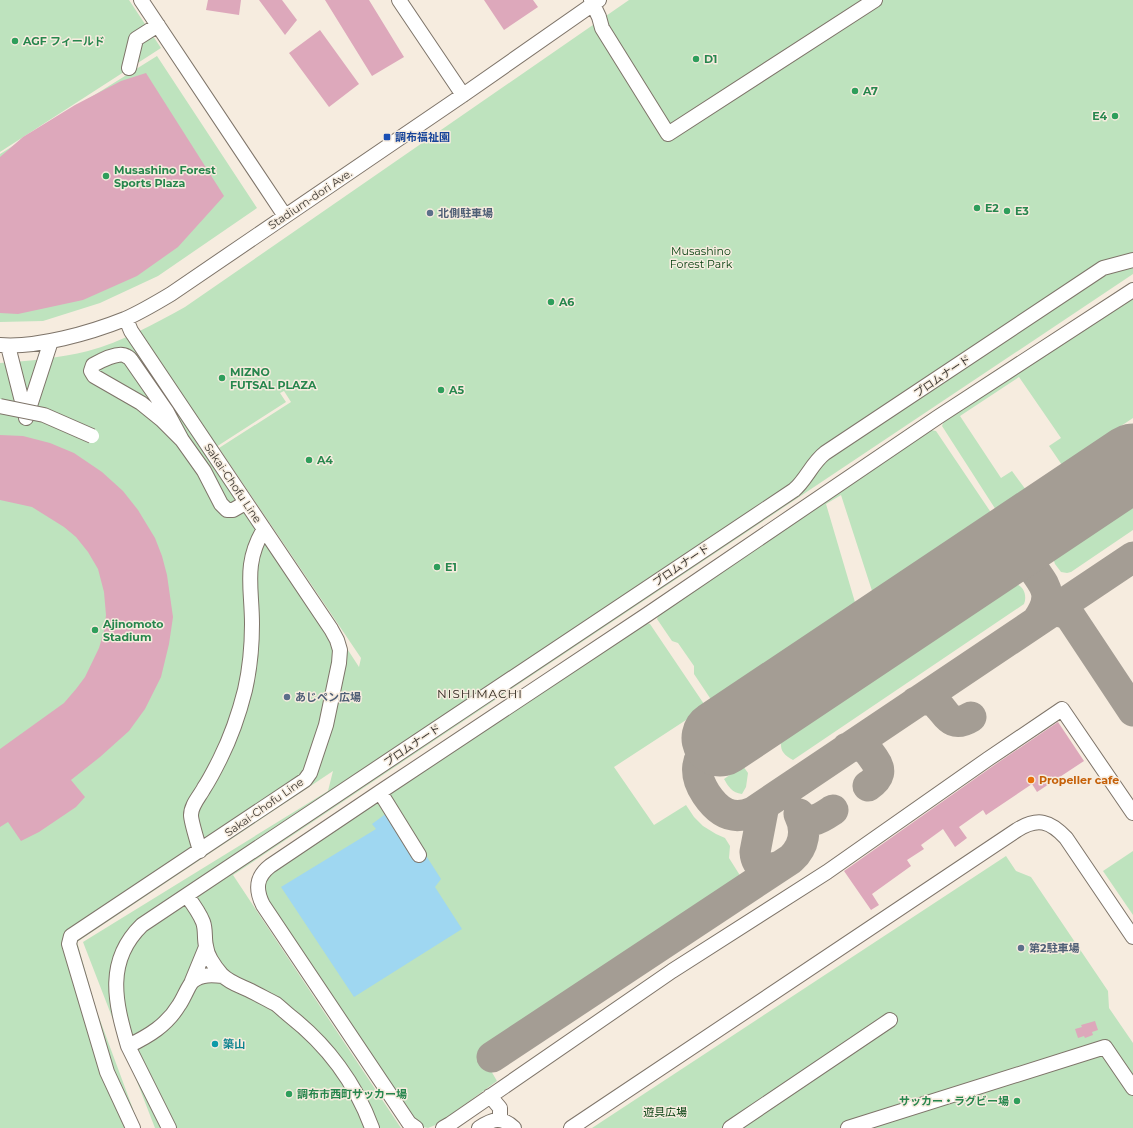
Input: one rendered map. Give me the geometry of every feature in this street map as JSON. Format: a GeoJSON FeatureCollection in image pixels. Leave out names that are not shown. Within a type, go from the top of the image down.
{"type":"FeatureCollection","features":[{"type":"Feature","properties":{"kind":"street"},"geometry":{"type":"LineString","coordinates":[[141,0],[285,216]]}},
{"type":"Feature","properties":{"kind":"street"},"geometry":{"type":"LineString","coordinates":[[399,0],[463,95]]}},
{"type":"Feature","properties":{"kind":"street"},"geometry":{"type":"LineString","coordinates":[[594,1],[602,28],[668,134],[875,0]]}},
{"type":"Feature","properties":{"kind":"street","name":"Stadium-dori Ave."},"geometry":{"type":"LineString","coordinates":[[4,346],[51,341],[87,332],[126,319],[171,294],[463,95],[594,1]]}},
{"type":"Feature","properties":{"kind":"street"},"geometry":{"type":"LineString","coordinates":[[129,68],[136,39],[158,25]]}},
{"type":"Feature","properties":{"kind":"street","name":"プロムナード"},"geometry":{"type":"LineString","coordinates":[[169,1128],[128,1046],[119,1016],[117,1002],[117,971],[122,952],[130,938],[142,925],[794,490],[825,453],[1103,268],[1133,260]]}},
{"type":"Feature","properties":{"kind":"street"},"geometry":{"type":"LineString","coordinates":[[416,1128],[409,1123],[262,905],[258,891],[258,882],[262,874],[380,792],[648,614],[938,417],[1133,290]]}},
{"type":"Feature","properties":{"kind":"street","name":"Sakai-Chofu Line"},"geometry":{"type":"LineString","coordinates":[[126,319],[131,331],[338,640],[340,650],[339,663],[326,725],[310,773],[305,780],[71,936],[69,944],[107,1072],[133,1128]]}},
{"type":"Feature","properties":{"kind":"street"},"geometry":{"type":"LineString","coordinates":[[4,346],[26,418],[51,341]]}},
{"type":"Feature","properties":{"kind":"street"},"geometry":{"type":"LineString","coordinates":[[182,440],[162,420],[141,403],[94,376],[91,371],[93,365],[99,361],[120,354],[126,355],[167,412],[182,440],[204,471],[221,504],[227,510],[233,510],[245,502]]}},
{"type":"Feature","properties":{"kind":"street"},"geometry":{"type":"LineString","coordinates":[[0,406],[44,415],[92,436]]}},
{"type":"Feature","properties":{"kind":"street"},"geometry":{"type":"LineString","coordinates":[[200,850],[191,816],[193,806],[213,772],[226,745],[234,725],[244,691],[252,641],[249,582],[250,567],[257,540],[264,529]]}},
{"type":"Feature","properties":{"kind":"street"},"geometry":{"type":"LineString","coordinates":[[443,1128],[672,972],[827,872],[982,763],[1062,709],[1133,813]]}},
{"type":"Feature","properties":{"kind":"street"},"geometry":{"type":"LineString","coordinates":[[380,792],[419,855]]}},
{"type":"Feature","properties":{"kind":"street"},"geometry":{"type":"LineString","coordinates":[[571,1128],[1030,823],[1046,823],[1056,828],[1066,838],[1133,937]]}},
{"type":"Feature","properties":{"kind":"street"},"geometry":{"type":"LineString","coordinates":[[187,896],[203,922],[206,947],[213,962],[223,976],[233,983],[276,1005],[315,1038],[336,1062],[350,1084],[366,1111],[372,1128]]}},
{"type":"Feature","properties":{"kind":"street"},"geometry":{"type":"LineString","coordinates":[[128,1046],[156,1031],[171,1017],[180,1004],[192,981],[206,947]]}},
{"type":"Feature","properties":{"kind":"street"},"geometry":{"type":"LineString","coordinates":[[192,981],[208,975],[223,976]]}},
{"type":"Feature","properties":{"kind":"street"},"geometry":{"type":"LineString","coordinates":[[730,1128],[890,1020]]}},
{"type":"Feature","properties":{"kind":"street"},"geometry":{"type":"LineString","coordinates":[[848,1128],[1105,1047],[1133,1088]]}},
{"type":"Feature","properties":{"kind":"street"},"geometry":{"type":"LineString","coordinates":[[490,1096],[500,1108],[500,1120]]}},
{"type":"Feature","properties":{"kind":"street"},"geometry":{"type":"LineString","coordinates":[[479,1128],[490,1121],[500,1120],[508,1123],[514,1128]]}},
{"type":"Feature","properties":{"kind":"green space"},"geometry":{"type":"Polygon","coordinates":[[[0,0],[129,0],[161,48],[0,152],[0,0]]]}},
{"type":"Feature","properties":{"kind":"green space","name":"Musashino Forest Park"},"geometry":{"type":"Polygon","coordinates":[[[629,0],[1133,0],[1133,274],[233,875],[401,1128],[155,1128],[83,942],[328,791],[333,771],[77,942],[97,1012],[140,1128],[0,1128],[0,363],[55,357],[88,351],[113,343],[138,332],[185,307],[629,0]],[[284,391],[280,393],[286,402],[216,447],[359,667],[361,658],[219,448],[291,402],[284,391]]]}},
{"type":"Feature","properties":{"kind":"green space","name":"Musashino Forest Sports Plaza"},"geometry":{"type":"Polygon","coordinates":[[[157,56],[257,208],[158,276],[100,303],[43,321],[0,322],[0,154],[157,56]]]}},
{"type":"Feature","properties":{"kind":"green space"},"geometry":{"type":"Polygon","coordinates":[[[1133,295],[1133,418],[1062,465],[1049,446],[1061,438],[1019,377],[960,416],[1001,478],[1012,471],[1026,490],[996,510],[942,426],[944,421],[1133,295]]]}},
{"type":"Feature","properties":{"kind":"green space"},"geometry":{"type":"Polygon","coordinates":[[[931,430],[936,431],[994,517],[874,597],[841,495],[826,504],[857,609],[714,704],[694,674],[694,666],[678,643],[672,641],[657,619],[659,612],[931,430]]]}},
{"type":"Feature","properties":{"kind":"green space"},"geometry":{"type":"Polygon","coordinates":[[[1133,499],[1133,530],[1071,572],[1061,572],[1055,564],[1053,558],[1058,549],[1133,499]]]}},
{"type":"Feature","properties":{"kind":"green space"},"geometry":{"type":"Polygon","coordinates":[[[1011,583],[1015,583],[1021,587],[1025,593],[1024,604],[793,760],[783,752],[781,739],[1011,583]]]}},
{"type":"Feature","properties":{"kind":"green space"},"geometry":{"type":"Polygon","coordinates":[[[642,621],[650,624],[706,707],[614,767],[654,825],[686,805],[694,817],[703,826],[725,838],[730,846],[729,858],[741,877],[480,1052],[497,1081],[438,1124],[428,1128],[419,1126],[257,894],[263,870],[642,621]]]}},
{"type":"Feature","properties":{"kind":"green space"},"geometry":{"type":"Polygon","coordinates":[[[743,766],[748,773],[746,787],[742,794],[733,791],[724,779],[743,766]]]}},
{"type":"Feature","properties":{"kind":"green space"},"geometry":{"type":"Polygon","coordinates":[[[1133,851],[1133,915],[1103,871],[1133,851]]]}},
{"type":"Feature","properties":{"kind":"green space","name":"遊具広場"},"geometry":{"type":"Polygon","coordinates":[[[1006,856],[1016,871],[1031,877],[1108,991],[1109,1008],[1133,1043],[1133,1128],[592,1128],[1006,856]]]}},
{"type":"Feature","properties":{"kind":"water"},"geometry":{"type":"Polygon","coordinates":[[[395,807],[441,879],[435,887],[462,929],[354,997],[281,887],[376,829],[372,824],[395,807]]]}},
{"type":"Feature","properties":{"kind":"building"},"geometry":{"type":"Polygon","coordinates":[[[208,0],[241,0],[239,15],[206,10],[208,0]]]}},
{"type":"Feature","properties":{"kind":"building"},"geometry":{"type":"Polygon","coordinates":[[[259,0],[282,0],[297,20],[285,35],[259,0]]]}},
{"type":"Feature","properties":{"kind":"building"},"geometry":{"type":"Polygon","coordinates":[[[325,0],[369,0],[404,57],[372,76],[325,0]]]}},
{"type":"Feature","properties":{"kind":"building"},"geometry":{"type":"Polygon","coordinates":[[[484,0],[533,0],[538,7],[504,30],[484,0]]]}},
{"type":"Feature","properties":{"kind":"building"},"geometry":{"type":"Polygon","coordinates":[[[320,30],[359,84],[329,107],[289,53],[320,30]]]}},
{"type":"Feature","properties":{"kind":"building","name":"Musashino Forest Sports Plaza"},"geometry":{"type":"Polygon","coordinates":[[[146,73],[224,196],[178,247],[137,276],[83,300],[18,314],[0,313],[0,157],[23,137],[75,105],[121,81],[146,73]]]}},
{"type":"Feature","properties":{"kind":"building"},"geometry":{"type":"Polygon","coordinates":[[[0,435],[23,436],[50,443],[74,453],[102,472],[123,491],[138,510],[155,538],[167,575],[173,617],[169,644],[161,677],[145,709],[129,731],[71,780],[85,797],[76,807],[39,832],[21,841],[8,822],[0,827],[0,749],[64,703],[76,689],[85,677],[99,648],[104,631],[106,615],[104,592],[98,569],[88,552],[76,537],[64,527],[32,507],[0,500],[0,435]]]}},
{"type":"Feature","properties":{"kind":"building"},"geometry":{"type":"Polygon","coordinates":[[[1058,722],[1084,761],[1037,792],[1032,784],[986,815],[983,810],[959,827],[967,838],[955,847],[943,829],[921,845],[924,849],[907,860],[911,866],[872,894],[879,905],[871,910],[844,871],[1058,722]]]}},
{"type":"Feature","properties":{"kind":"building"},"geometry":{"type":"Polygon","coordinates":[[[1095,1021],[1098,1030],[1092,1032],[1093,1035],[1085,1038],[1084,1036],[1078,1038],[1075,1029],[1082,1027],[1081,1025],[1095,1021]]]}},
{"type":"Feature","properties":{"kind":"taxiway"},"geometry":{"type":"LineString","coordinates":[[1037,621],[1044,608],[1047,598],[1046,589],[1033,568],[1029,559],[1028,549],[1031,539],[1040,524]]}},
{"type":"Feature","properties":{"kind":"taxiway"},"geometry":{"type":"LineString","coordinates":[[987,560],[1004,555],[1020,558],[1031,564]]}},
{"type":"Feature","properties":{"kind":"taxiway"},"geometry":{"type":"LineString","coordinates":[[711,744],[701,756],[698,768],[699,781],[706,794],[715,806],[726,813],[738,816],[753,812],[1133,557]]}},
{"type":"Feature","properties":{"kind":"taxiway"},"geometry":{"type":"LineString","coordinates":[[1050,613],[1060,612],[1070,616],[1133,711]]}},
{"type":"Feature","properties":{"kind":"taxiway"},"geometry":{"type":"LineString","coordinates":[[916,702],[926,700],[933,702],[954,721],[961,721],[971,717]]}},
{"type":"Feature","properties":{"kind":"taxiway"},"geometry":{"type":"LineString","coordinates":[[847,748],[856,746],[863,747],[877,763],[879,770],[877,777],[868,786]]}},
{"type":"Feature","properties":{"kind":"taxiway"},"geometry":{"type":"LineString","coordinates":[[764,805],[755,852],[756,857],[760,864],[767,868],[780,866]]}},
{"type":"Feature","properties":{"kind":"taxiway"},"geometry":{"type":"LineString","coordinates":[[799,814],[808,820],[816,820],[833,810]]}},
{"type":"Feature","properties":{"kind":"taxiway"},"geometry":{"type":"LineString","coordinates":[[492,1057],[791,859],[799,849],[803,838],[804,832],[802,820],[799,814]]}},
{"type":"Feature","properties":{"kind":"runway"},"geometry":{"type":"LineString","coordinates":[[720,738],[1133,462]]}},
{"type":"Feature","properties":{"kind":"place","name":"AGF フィールド"},"geometry":{"type":"Point","coordinates":[15,41]}},
{"type":"Feature","properties":{"kind":"place","name":"D1"},"geometry":{"type":"Point","coordinates":[696,59]}},
{"type":"Feature","properties":{"kind":"place","name":"A7"},"geometry":{"type":"Point","coordinates":[855,91]}},
{"type":"Feature","properties":{"kind":"place","name":"E4"},"geometry":{"type":"Point","coordinates":[1115,116]}},
{"type":"Feature","properties":{"kind":"place","name":"調布福祉園"},"geometry":{"type":"Point","coordinates":[387,137]}},
{"type":"Feature","properties":{"kind":"place","name":"Musashino Forest Sports Plaza"},"geometry":{"type":"Point","coordinates":[106,176]}},
{"type":"Feature","properties":{"kind":"place","name":"E2"},"geometry":{"type":"Point","coordinates":[977,208]}},
{"type":"Feature","properties":{"kind":"place","name":"E3"},"geometry":{"type":"Point","coordinates":[1007,211]}},
{"type":"Feature","properties":{"kind":"place","name":"北側駐車場"},"geometry":{"type":"Point","coordinates":[430,213]}},
{"type":"Feature","properties":{"kind":"place","name":"A6"},"geometry":{"type":"Point","coordinates":[551,302]}},
{"type":"Feature","properties":{"kind":"place","name":"MIZNO FUTSAL PLAZA"},"geometry":{"type":"Point","coordinates":[222,378]}},
{"type":"Feature","properties":{"kind":"place","name":"A5"},"geometry":{"type":"Point","coordinates":[441,390]}},
{"type":"Feature","properties":{"kind":"place","name":"A4"},"geometry":{"type":"Point","coordinates":[309,460]}},
{"type":"Feature","properties":{"kind":"place","name":"E1"},"geometry":{"type":"Point","coordinates":[437,567]}},
{"type":"Feature","properties":{"kind":"place","name":"Ajinomoto Stadium"},"geometry":{"type":"Point","coordinates":[95,630]}},
{"type":"Feature","properties":{"kind":"place","name":"あじペン広場"},"geometry":{"type":"Point","coordinates":[287,697]}},
{"type":"Feature","properties":{"kind":"place","name":"Propeller cafe"},"geometry":{"type":"Point","coordinates":[1031,780]}},
{"type":"Feature","properties":{"kind":"place","name":"第2駐車場"},"geometry":{"type":"Point","coordinates":[1021,948]}},
{"type":"Feature","properties":{"kind":"place","name":"築山"},"geometry":{"type":"Point","coordinates":[215,1044]}},
{"type":"Feature","properties":{"kind":"place","name":"調布市西町サッカー場"},"geometry":{"type":"Point","coordinates":[289,1094]}},
{"type":"Feature","properties":{"kind":"place","name":"サッカー・ラグビー場"},"geometry":{"type":"Point","coordinates":[1017,1101]}},
{"type":"Feature","properties":{"kind":"district","name":"NISHIMACHI"},"geometry":{"type":"Point","coordinates":[480,693]}}]}
